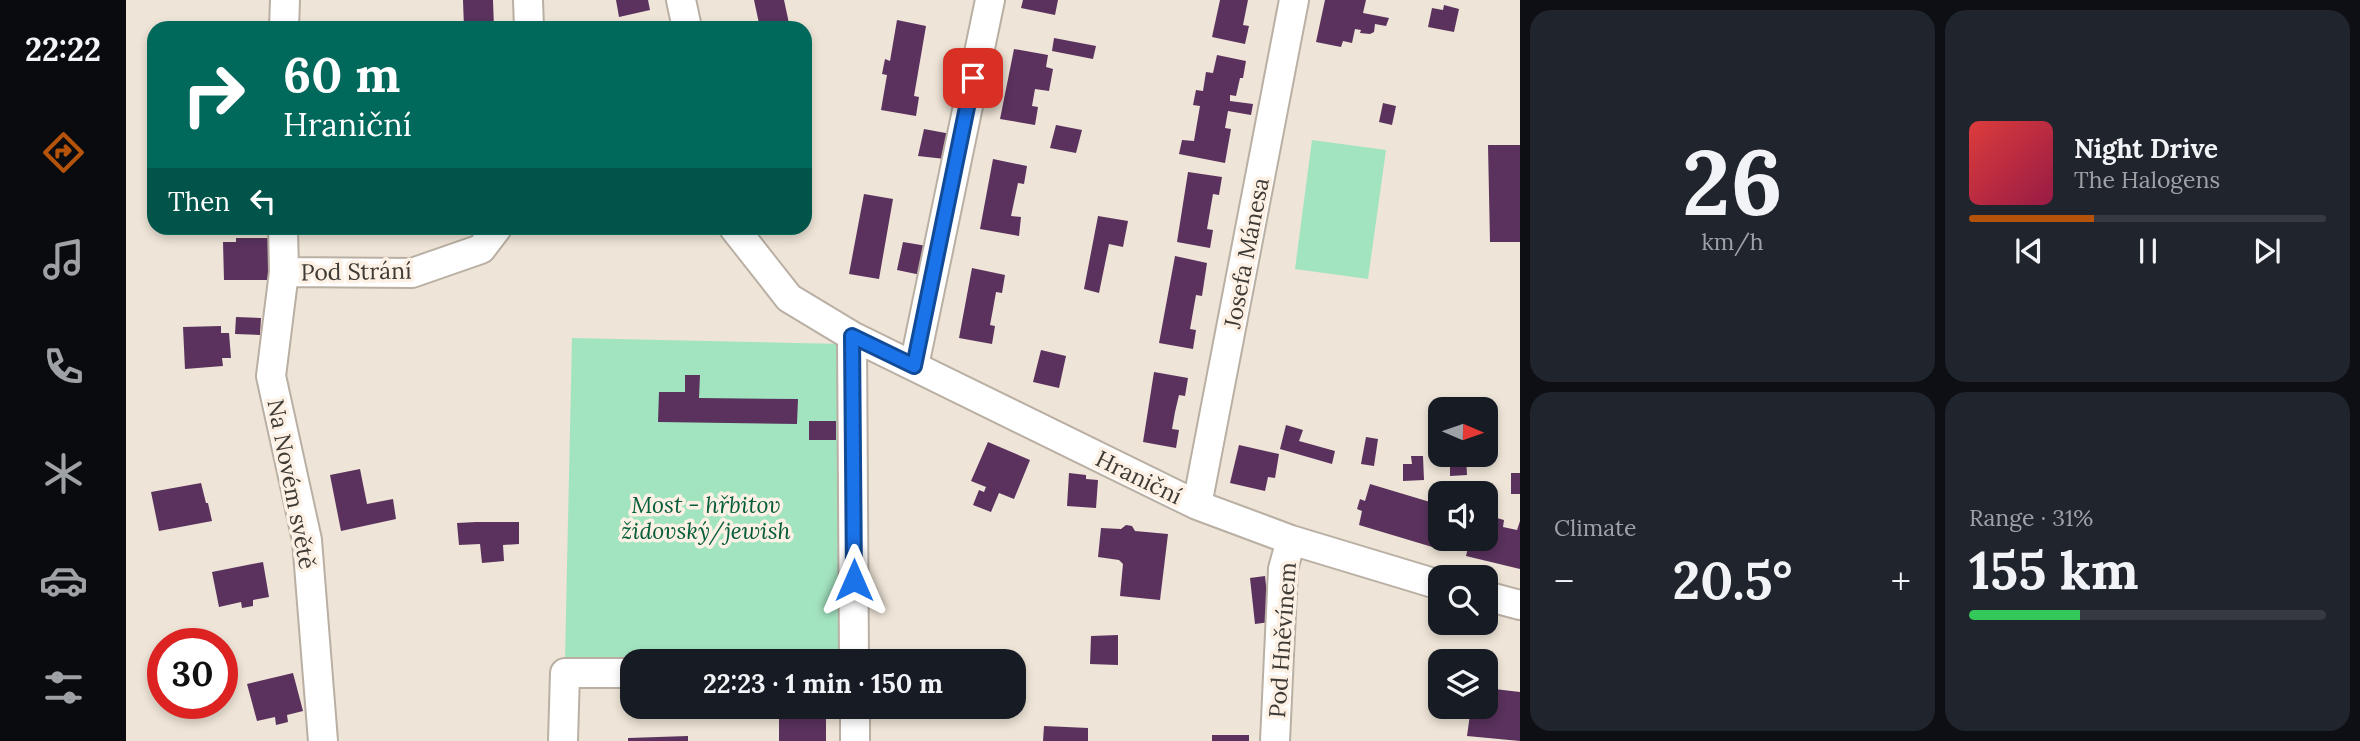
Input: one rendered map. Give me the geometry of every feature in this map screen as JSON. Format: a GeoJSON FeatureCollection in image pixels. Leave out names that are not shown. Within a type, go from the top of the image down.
{"type":"FeatureCollection","features":[{"type":"Feature","properties":{"kind":"street"},"geometry":{"type":"LineString","coordinates":[[284,21],[285,0]]}},
{"type":"Feature","properties":{"kind":"street"},"geometry":{"type":"LineString","coordinates":[[528,0],[529,21]]}},
{"type":"Feature","properties":{"kind":"street"},"geometry":{"type":"LineString","coordinates":[[681,0],[686,21]]}},
{"type":"Feature","properties":{"kind":"street"},"geometry":{"type":"LineString","coordinates":[[914,366],[990,0]]}},
{"type":"Feature","properties":{"kind":"street","name":"Josefa Mánesa"},"geometry":{"type":"LineString","coordinates":[[1197,505],[1294,0]]}},
{"type":"Feature","properties":{"kind":"street","name":"Na Novém světě"},"geometry":{"type":"LineString","coordinates":[[283,235],[284,272],[271,376],[307,540],[323,741]]}},
{"type":"Feature","properties":{"kind":"street","name":"Pod Strání"},"geometry":{"type":"LineString","coordinates":[[284,272],[412,273],[481,248],[491,235]]}},
{"type":"Feature","properties":{"kind":"street","name":"Hraniční"},"geometry":{"type":"LineString","coordinates":[[740,235],[789,298],[852,336],[1197,505],[1291,540],[1428,581]]}},
{"type":"Feature","properties":{"kind":"street"},"geometry":{"type":"LineString","coordinates":[[852,336],[854,649]]}},
{"type":"Feature","properties":{"kind":"street","name":"Pod Hněvínem"},"geometry":{"type":"LineString","coordinates":[[1275,741],[1283,569],[1291,540]]}},
{"type":"Feature","properties":{"kind":"street"},"geometry":{"type":"LineString","coordinates":[[1498,599],[1520,605]]}},
{"type":"Feature","properties":{"kind":"street"},"geometry":{"type":"LineString","coordinates":[[563,741],[565,673],[620,673]]}},
{"type":"Feature","properties":{"kind":"street"},"geometry":{"type":"LineString","coordinates":[[855,719],[855,741]]}},
{"type":"Feature","properties":{"kind":"green space"},"geometry":{"type":"Polygon","coordinates":[[[1312,140],[1386,150],[1368,279],[1295,269],[1312,140]]]}},
{"type":"Feature","properties":{"kind":"green space","name":"Most - hřbitov židovský/jewish"},"geometry":{"type":"Polygon","coordinates":[[[572,338],[843,344],[845,649],[620,649],[620,657],[565,658],[572,338]]]}},
{"type":"Feature","properties":{"kind":"building"},"geometry":{"type":"Polygon","coordinates":[[[463,0],[493,0],[494,21],[464,21],[463,0]]]}},
{"type":"Feature","properties":{"kind":"building"},"geometry":{"type":"Polygon","coordinates":[[[616,0],[648,0],[650,10],[619,17],[616,0]]]}},
{"type":"Feature","properties":{"kind":"building"},"geometry":{"type":"Polygon","coordinates":[[[754,0],[784,0],[788,21],[758,21],[754,0]]]}},
{"type":"Feature","properties":{"kind":"building"},"geometry":{"type":"Polygon","coordinates":[[[1023,0],[1058,0],[1055,15],[1021,8],[1023,0]]]}},
{"type":"Feature","properties":{"kind":"building"},"geometry":{"type":"Polygon","coordinates":[[[1220,0],[1248,0],[1243,25],[1249,26],[1245,44],[1212,37],[1220,0]]]}},
{"type":"Feature","properties":{"kind":"building"},"geometry":{"type":"Polygon","coordinates":[[[1325,0],[1366,0],[1363,13],[1389,18],[1386,26],[1375,24],[1374,32],[1370,34],[1360,33],[1361,30],[1355,29],[1352,43],[1343,41],[1341,47],[1316,42],[1325,0]]]}},
{"type":"Feature","properties":{"kind":"building"},"geometry":{"type":"Polygon","coordinates":[[[1444,5],[1459,9],[1454,32],[1428,27],[1432,8],[1443,10],[1444,5]]]}},
{"type":"Feature","properties":{"kind":"building"},"geometry":{"type":"Polygon","coordinates":[[[897,20],[926,26],[914,96],[919,97],[916,116],[881,110],[887,75],[882,74],[885,59],[890,61],[897,20]]]}},
{"type":"Feature","properties":{"kind":"building"},"geometry":{"type":"Polygon","coordinates":[[[1054,38],[1096,46],[1093,59],[1052,51],[1054,38]]]}},
{"type":"Feature","properties":{"kind":"building"},"geometry":{"type":"Polygon","coordinates":[[[1014,49],[1048,55],[1046,67],[1053,69],[1049,91],[1035,89],[1032,106],[1038,107],[1035,125],[1000,119],[1014,49]]]}},
{"type":"Feature","properties":{"kind":"building"},"geometry":{"type":"Polygon","coordinates":[[[1217,55],[1246,61],[1236,96],[1230,95],[1230,101],[1253,104],[1251,115],[1228,111],[1225,128],[1231,129],[1225,163],[1179,154],[1182,140],[1194,141],[1200,106],[1193,105],[1196,90],[1203,91],[1206,72],[1213,73],[1217,55]]]}},
{"type":"Feature","properties":{"kind":"building"},"geometry":{"type":"Polygon","coordinates":[[[1383,103],[1396,106],[1392,125],[1379,122],[1383,103]]]}},
{"type":"Feature","properties":{"kind":"building"},"geometry":{"type":"Polygon","coordinates":[[[1056,125],[1082,130],[1076,153],[1050,148],[1056,125]]]}},
{"type":"Feature","properties":{"kind":"building"},"geometry":{"type":"Polygon","coordinates":[[[924,129],[951,134],[945,159],[918,156],[924,129]]]}},
{"type":"Feature","properties":{"kind":"building"},"geometry":{"type":"Polygon","coordinates":[[[1488,145],[1520,145],[1520,242],[1490,242],[1488,145]]]}},
{"type":"Feature","properties":{"kind":"building"},"geometry":{"type":"Polygon","coordinates":[[[993,159],[1027,166],[1024,184],[1018,183],[1011,216],[1021,217],[1019,236],[980,229],[993,159]]]}},
{"type":"Feature","properties":{"kind":"building"},"geometry":{"type":"Polygon","coordinates":[[[1188,172],[1222,177],[1219,195],[1213,194],[1207,229],[1213,230],[1210,248],[1177,242],[1188,172]]]}},
{"type":"Feature","properties":{"kind":"building"},"geometry":{"type":"Polygon","coordinates":[[[864,194],[893,199],[879,279],[849,274],[864,194]]]}},
{"type":"Feature","properties":{"kind":"building"},"geometry":{"type":"Polygon","coordinates":[[[1098,216],[1128,221],[1123,247],[1109,244],[1099,293],[1084,289],[1098,216]]]}},
{"type":"Feature","properties":{"kind":"building"},"geometry":{"type":"Polygon","coordinates":[[[236,238],[271,238],[271,280],[224,280],[223,242],[236,242],[236,238]]]}},
{"type":"Feature","properties":{"kind":"building"},"geometry":{"type":"Polygon","coordinates":[[[903,242],[927,246],[921,275],[897,270],[903,242]]]}},
{"type":"Feature","properties":{"kind":"building"},"geometry":{"type":"Polygon","coordinates":[[[1175,256],[1207,263],[1202,296],[1196,295],[1190,329],[1196,330],[1193,349],[1159,343],[1175,256]]]}},
{"type":"Feature","properties":{"kind":"building"},"geometry":{"type":"Polygon","coordinates":[[[972,268],[1005,275],[1002,293],[996,292],[990,325],[995,326],[992,344],[959,338],[972,268]]]}},
{"type":"Feature","properties":{"kind":"building"},"geometry":{"type":"Polygon","coordinates":[[[236,317],[261,318],[260,335],[235,334],[236,317]]]}},
{"type":"Feature","properties":{"kind":"building"},"geometry":{"type":"Polygon","coordinates":[[[221,326],[221,333],[229,333],[231,358],[222,358],[223,366],[185,369],[183,327],[221,326]]]}},
{"type":"Feature","properties":{"kind":"building"},"geometry":{"type":"Polygon","coordinates":[[[1041,350],[1066,356],[1059,388],[1033,382],[1041,350]]]}},
{"type":"Feature","properties":{"kind":"building"},"geometry":{"type":"Polygon","coordinates":[[[1154,372],[1188,378],[1185,396],[1179,395],[1172,429],[1179,430],[1176,448],[1143,442],[1154,372]]]}},
{"type":"Feature","properties":{"kind":"building"},"geometry":{"type":"Polygon","coordinates":[[[685,375],[700,375],[699,398],[798,399],[797,424],[658,422],[659,392],[685,392],[685,375]]]}},
{"type":"Feature","properties":{"kind":"building"},"geometry":{"type":"Polygon","coordinates":[[[809,421],[836,421],[836,440],[809,440],[809,421]]]}},
{"type":"Feature","properties":{"kind":"building"},"geometry":{"type":"Polygon","coordinates":[[[1286,425],[1303,430],[1299,441],[1335,451],[1332,464],[1280,449],[1286,425]]]}},
{"type":"Feature","properties":{"kind":"building"},"geometry":{"type":"Polygon","coordinates":[[[1366,437],[1378,439],[1374,466],[1361,464],[1366,437]]]}},
{"type":"Feature","properties":{"kind":"building"},"geometry":{"type":"Polygon","coordinates":[[[988,442],[1030,460],[1014,499],[999,493],[991,512],[973,505],[979,490],[984,492],[986,487],[971,481],[988,442]]]}},
{"type":"Feature","properties":{"kind":"building"},"geometry":{"type":"Polygon","coordinates":[[[1239,445],[1279,454],[1275,478],[1268,477],[1265,491],[1230,483],[1239,445]]]}},
{"type":"Feature","properties":{"kind":"building"},"geometry":{"type":"Polygon","coordinates":[[[1411,456],[1423,456],[1424,480],[1403,481],[1403,464],[1412,464],[1411,456]]]}},
{"type":"Feature","properties":{"kind":"building"},"geometry":{"type":"Polygon","coordinates":[[[1450,467],[1467,467],[1467,475],[1450,476],[1450,467]]]}},
{"type":"Feature","properties":{"kind":"building"},"geometry":{"type":"Polygon","coordinates":[[[360,469],[367,504],[393,499],[396,519],[341,531],[330,475],[360,469]]]}},
{"type":"Feature","properties":{"kind":"building"},"geometry":{"type":"Polygon","coordinates":[[[1069,473],[1098,480],[1096,508],[1067,506],[1069,473]]]}},
{"type":"Feature","properties":{"kind":"building"},"geometry":{"type":"Polygon","coordinates":[[[1511,473],[1520,473],[1520,494],[1511,494],[1511,473]]]}},
{"type":"Feature","properties":{"kind":"building"},"geometry":{"type":"Polygon","coordinates":[[[201,483],[212,521],[159,531],[151,492],[201,483]]]}},
{"type":"Feature","properties":{"kind":"building"},"geometry":{"type":"Polygon","coordinates":[[[1370,484],[1428,501],[1428,546],[1359,525],[1362,511],[1357,509],[1360,499],[1365,501],[1370,484]]]}},
{"type":"Feature","properties":{"kind":"building"},"geometry":{"type":"Polygon","coordinates":[[[1498,518],[1504,520],[1503,527],[1517,530],[1520,521],[1520,569],[1466,556],[1467,551],[1498,551],[1498,518]]]}},
{"type":"Feature","properties":{"kind":"building"},"geometry":{"type":"Polygon","coordinates":[[[519,522],[519,544],[503,545],[504,561],[482,563],[480,544],[459,545],[457,523],[519,522]]]}},
{"type":"Feature","properties":{"kind":"building"},"geometry":{"type":"Polygon","coordinates":[[[1126,525],[1132,526],[1135,531],[1168,534],[1160,600],[1120,596],[1123,564],[1119,560],[1098,557],[1101,528],[1121,529],[1126,525]]]}},
{"type":"Feature","properties":{"kind":"building"},"geometry":{"type":"Polygon","coordinates":[[[263,562],[269,597],[253,600],[253,606],[242,608],[241,602],[219,607],[212,572],[263,562]]]}},
{"type":"Feature","properties":{"kind":"building"},"geometry":{"type":"Polygon","coordinates":[[[1265,576],[1270,622],[1255,624],[1250,578],[1265,576]]]}},
{"type":"Feature","properties":{"kind":"building"},"geometry":{"type":"Polygon","coordinates":[[[1118,635],[1118,665],[1090,664],[1091,636],[1118,635]]]}},
{"type":"Feature","properties":{"kind":"building"},"geometry":{"type":"Polygon","coordinates":[[[293,673],[303,711],[287,715],[288,722],[276,725],[275,717],[257,721],[247,684],[293,673]]]}},
{"type":"Feature","properties":{"kind":"building"},"geometry":{"type":"Polygon","coordinates":[[[1498,689],[1520,692],[1520,741],[1467,736],[1469,719],[1498,719],[1498,689]]]}},
{"type":"Feature","properties":{"kind":"building"},"geometry":{"type":"Polygon","coordinates":[[[779,719],[826,719],[826,741],[779,741],[779,719]]]}},
{"type":"Feature","properties":{"kind":"building"},"geometry":{"type":"Polygon","coordinates":[[[1044,726],[1088,728],[1088,741],[1043,741],[1044,726]]]}},
{"type":"Feature","properties":{"kind":"building"},"geometry":{"type":"Polygon","coordinates":[[[1212,735],[1249,735],[1249,741],[1212,741],[1212,735]]]}},
{"type":"Feature","properties":{"kind":"building"},"geometry":{"type":"Polygon","coordinates":[[[688,736],[688,741],[628,741],[628,738],[688,736]]]}},
{"type":"Feature","properties":{"kind":"route"},"geometry":{"type":"LineString","coordinates":[[854,580],[852,336],[914,366],[973,78]]}}]}
